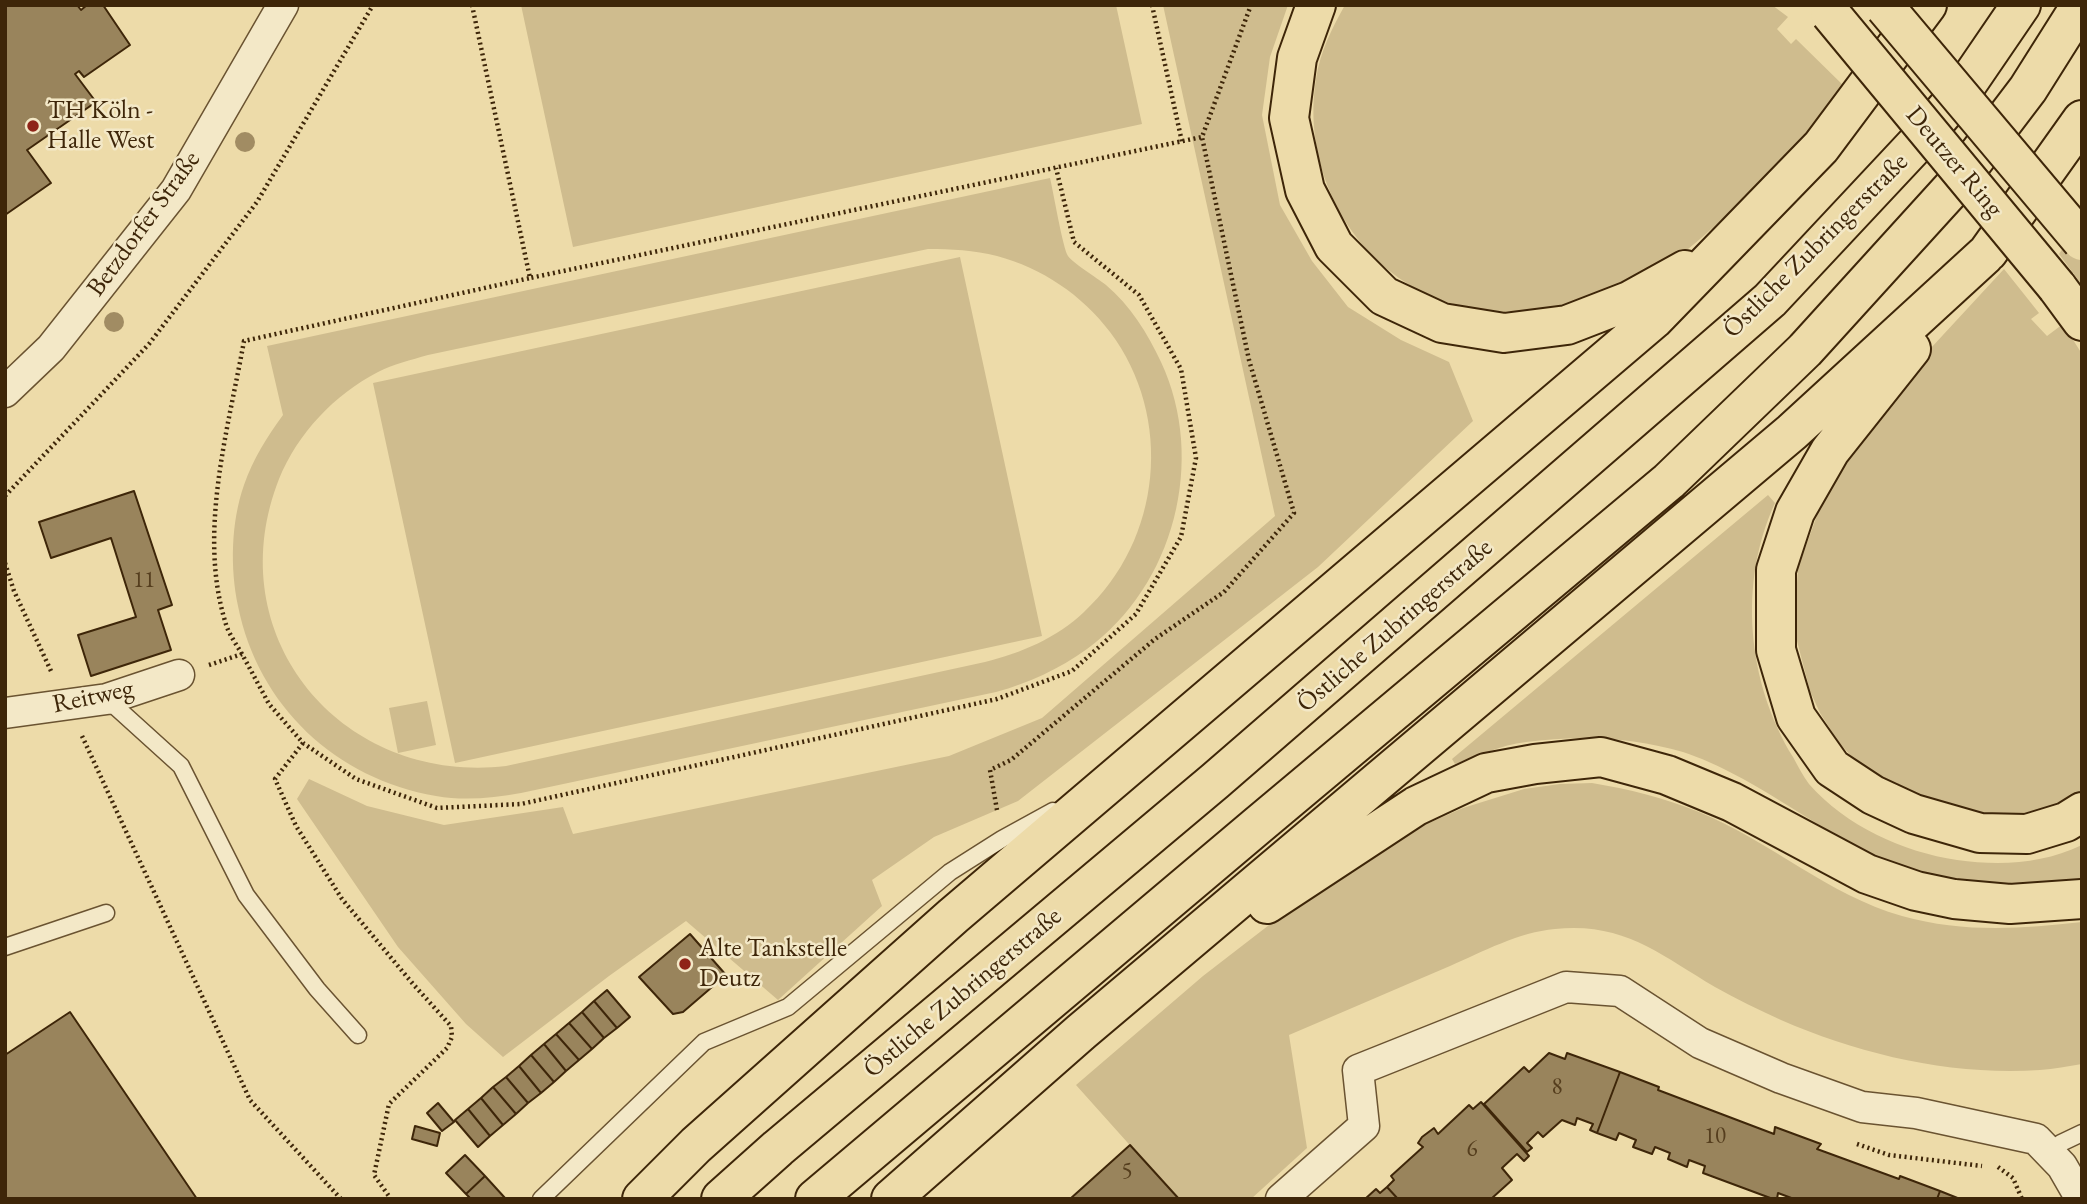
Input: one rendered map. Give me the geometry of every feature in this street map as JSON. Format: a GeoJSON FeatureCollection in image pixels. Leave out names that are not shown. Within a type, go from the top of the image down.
{"type":"FeatureCollection","features":[{"type":"Feature","properties":{"kind":"highway"},"geometry":{"type":"LineString","coordinates":[[1317,5],[1297,58],[1289,118],[1305,190],[1334,246],[1384,296],[1442,323],[1504,333],[1567,325],[1629,301],[1691,267],[1736,236]]}},
{"type":"Feature","properties":{"kind":"highway","name":"Deutzer Ring"},"geometry":{"type":"LineString","coordinates":[[1884,5],[2082,241]]}},
{"type":"Feature","properties":{"kind":"highway"},"geometry":{"type":"LineString","coordinates":[[642,1199],[696,1145],[953,916],[1654,319],[1821,147],[1927,5]]}},
{"type":"Feature","properties":{"kind":"highway","name":"Östliche Zubringerstraße"},"geometry":{"type":"LineString","coordinates":[[721,1199],[1215,781],[1770,300],[1917,143],[1965,87],[2021,5]]}},
{"type":"Feature","properties":{"kind":"highway"},"geometry":{"type":"LineString","coordinates":[[815,1199],[1669,481],[1805,350],[1955,185],[2028,89],[2081,5]]}},
{"type":"Feature","properties":{"kind":"highway","name":"Deutzer Ring"},"geometry":{"type":"LineString","coordinates":[[1823,8],[2057,287],[2082,321]]}},
{"type":"Feature","properties":{"kind":"highway"},"geometry":{"type":"LineString","coordinates":[[2082,120],[1985,255],[1830,451],[1795,512],[1776,570],[1776,650],[1796,717],[1832,768],[1873,795],[1914,814],[1980,833],[2027,834],[2066,822],[2082,812]]}},
{"type":"Feature","properties":{"kind":"highway"},"geometry":{"type":"LineString","coordinates":[[891,1199],[1081,1032],[1792,432],[1985,255]]}},
{"type":"Feature","properties":{"kind":"highway"},"geometry":{"type":"LineString","coordinates":[[1081,1032],[1185,963],[1290,887],[1416,806],[1486,772],[1535,764],[1601,757],[1667,775],[1731,802],[1867,874],[1916,891],[1954,899],[2010,904],[2082,899]]}},
{"type":"Feature","properties":{"kind":"street","name":"Betzdorfer Straße"},"geometry":{"type":"LineString","coordinates":[[5,392],[51,348],[176,190],[283,5]]}},
{"type":"Feature","properties":{"kind":"street","name":"Reitweg"},"geometry":{"type":"LineString","coordinates":[[5,713],[107,699],[179,675]]}},
{"type":"Feature","properties":{"kind":"street"},"geometry":{"type":"LineString","coordinates":[[1281,1199],[1364,1126],[1358,1070],[1566,987],[1620,991],[1700,1043],[1863,1107],[1916,1113],[2036,1139],[2062,1166],[2081,1199]]}},
{"type":"Feature","properties":{"kind":"lane"},"geometry":{"type":"LineString","coordinates":[[107,699],[181,766],[246,895],[317,989],[358,1035]]}},
{"type":"Feature","properties":{"kind":"lane"},"geometry":{"type":"LineString","coordinates":[[541,1199],[704,1042],[788,1007],[950,872],[1002,839],[1125,771]]}},
{"type":"Feature","properties":{"kind":"lane"},"geometry":{"type":"LineString","coordinates":[[5,947],[106,913]]}},
{"type":"Feature","properties":{"kind":"lane"},"geometry":{"type":"LineString","coordinates":[[2050,1154],[2062,1143],[2082,1133]]}},
{"type":"Feature","properties":{"kind":"path"},"geometry":{"type":"LineString","coordinates":[[5,496],[149,344],[248,213],[373,5]]}},
{"type":"Feature","properties":{"kind":"path"},"geometry":{"type":"LineString","coordinates":[[472,5],[530,278]]}},
{"type":"Feature","properties":{"kind":"path"},"geometry":{"type":"LineString","coordinates":[[1152,5],[1182,142]]}},
{"type":"Feature","properties":{"kind":"path"},"geometry":{"type":"LineString","coordinates":[[1002,839],[990,770],[1011,761],[1155,639],[1224,592],[1294,513],[1249,360],[1202,137],[1251,5]]}},
{"type":"Feature","properties":{"kind":"path"},"geometry":{"type":"LineString","coordinates":[[1056,168],[1073,242],[1139,295],[1181,369],[1196,458],[1181,537],[1136,614],[1072,671],[997,699],[521,804],[437,808],[356,779],[303,743],[269,704],[225,624],[215,577],[214,515],[244,341],[530,278],[1202,137]]}},
{"type":"Feature","properties":{"kind":"path"},"geometry":{"type":"LineString","coordinates":[[5,563],[14,592],[250,1100],[341,1199]]}},
{"type":"Feature","properties":{"kind":"path"},"geometry":{"type":"LineString","coordinates":[[179,675],[242,654]]}},
{"type":"Feature","properties":{"kind":"path"},"geometry":{"type":"LineString","coordinates":[[303,743],[275,779],[296,826],[342,899],[451,1026],[452,1037],[447,1048],[390,1104],[374,1175],[391,1199]]}},
{"type":"Feature","properties":{"kind":"shaded area"},"geometry":{"type":"Polygon","coordinates":[[[521,5],[1116,5],[1142,124],[573,247],[521,5]]]}},
{"type":"Feature","properties":{"kind":"shaded area"},"geometry":{"type":"Polygon","coordinates":[[[1163,5],[1288,5],[1270,57],[1262,115],[1280,205],[1312,261],[1348,307],[1401,340],[1449,362],[1473,421],[1318,567],[1018,801],[934,837],[872,880],[882,906],[778,1000],[686,921],[503,1057],[466,1024],[398,947],[297,799],[309,779],[367,806],[444,825],[563,807],[573,834],[949,756],[1042,718],[1275,516],[1163,5]]]}},
{"type":"Feature","properties":{"kind":"shaded area"},"geometry":{"type":"Polygon","coordinates":[[[1345,5],[1772,5],[1788,17],[1777,29],[1791,44],[1796,39],[1846,88],[1755,188],[1697,242],[1661,268],[1583,304],[1516,311],[1481,310],[1457,305],[1422,292],[1391,272],[1365,248],[1344,219],[1328,186],[1318,152],[1313,115],[1316,79],[1327,40],[1345,5]]]}},
{"type":"Feature","properties":{"kind":"shaded area"},"geometry":{"type":"Polygon","coordinates":[[[1050,178],[1068,256],[1106,285],[1131,311],[1161,362],[1175,400],[1181,439],[1181,479],[1174,519],[1161,556],[1142,591],[1117,623],[1087,649],[1032,680],[996,692],[521,793],[478,798],[436,796],[400,787],[366,773],[335,755],[307,732],[283,706],[263,675],[248,642],[235,591],[233,545],[236,514],[248,475],[261,448],[283,415],[267,346],[1050,178]],[[928,249],[428,355],[384,369],[362,381],[332,404],[296,446],[279,479],[264,537],[265,593],[280,644],[308,689],[346,725],[393,751],[447,766],[506,766],[985,662],[1025,649],[1062,630],[1084,612],[1110,583],[1130,550],[1143,514],[1150,477],[1150,439],[1144,401],[1130,365],[1110,332],[1087,306],[1060,285],[1030,268],[997,256],[962,250],[928,249]]]}},
{"type":"Feature","properties":{"kind":"shaded area"},"geometry":{"type":"Polygon","coordinates":[[[2067,242],[2082,260],[2082,285],[2059,254],[2067,242]]]}},
{"type":"Feature","properties":{"kind":"shaded area"},"geometry":{"type":"Polygon","coordinates":[[[960,257],[1042,636],[455,763],[373,383],[960,257]]]}},
{"type":"Feature","properties":{"kind":"shaded area"},"geometry":{"type":"Polygon","coordinates":[[[2004,269],[2039,313],[2031,319],[2047,336],[2063,324],[2082,354],[2082,795],[2050,807],[2015,815],[1980,816],[1896,790],[1857,762],[1839,743],[1810,691],[1797,641],[1795,613],[1798,568],[1828,485],[1906,375],[2004,269]]]}},
{"type":"Feature","properties":{"kind":"shaded area"},"geometry":{"type":"Polygon","coordinates":[[[1768,495],[1775,503],[1763,534],[1752,599],[1757,665],[1778,728],[1809,784],[1840,812],[1877,835],[1916,851],[1937,856],[1973,862],[2021,862],[2052,856],[2082,845],[2082,880],[1986,884],[1909,872],[1873,857],[1763,790],[1723,769],[1683,752],[1645,743],[1585,738],[1526,742],[1489,751],[1455,764],[1452,759],[1768,495]]]}},
{"type":"Feature","properties":{"kind":"shaded area"},"geometry":{"type":"Polygon","coordinates":[[[427,701],[436,745],[398,753],[389,708],[427,701]]]}},
{"type":"Feature","properties":{"kind":"shaded area"},"geometry":{"type":"Polygon","coordinates":[[[1592,783],[1646,794],[1699,812],[1849,895],[1902,916],[1947,925],[1992,928],[2082,922],[2082,1064],[2040,1070],[1974,1070],[1875,1053],[1781,1020],[1723,991],[1640,943],[1601,930],[1579,928],[1541,931],[1514,938],[1289,1035],[1307,1148],[1251,1199],[1178,1199],[1076,1085],[1203,976],[1282,915],[1406,833],[1463,808],[1524,789],[1592,783]]]}},
{"type":"Feature","properties":{"kind":"building","name":"TH Köln - Halle West"},"geometry":{"type":"Polygon","coordinates":[[[5,5],[77,5],[81,10],[87,5],[103,5],[130,45],[84,77],[79,71],[75,74],[96,102],[27,150],[51,183],[5,215],[5,5]]]}},
{"type":"Feature","properties":{"kind":"building"},"geometry":{"type":"Polygon","coordinates":[[[134,491],[172,605],[158,610],[171,650],[91,676],[78,635],[136,617],[111,538],[51,558],[39,522],[134,491]]]}},
{"type":"Feature","properties":{"kind":"building","name":"Alte Tankstelle Deutz"},"geometry":{"type":"Polygon","coordinates":[[[690,934],[726,975],[683,1012],[673,1014],[639,977],[690,934]]]}},
{"type":"Feature","properties":{"kind":"building"},"geometry":{"type":"Polygon","coordinates":[[[607,990],[630,1017],[617,1028],[594,1001],[607,990]]]}},
{"type":"Feature","properties":{"kind":"building"},"geometry":{"type":"Polygon","coordinates":[[[594,1001],[617,1028],[604,1038],[582,1012],[594,1001]]]}},
{"type":"Feature","properties":{"kind":"building"},"geometry":{"type":"Polygon","coordinates":[[[70,1012],[197,1199],[5,1199],[5,1055],[70,1012]]]}},
{"type":"Feature","properties":{"kind":"building"},"geometry":{"type":"Polygon","coordinates":[[[582,1012],[604,1038],[592,1049],[569,1023],[582,1012]]]}},
{"type":"Feature","properties":{"kind":"building"},"geometry":{"type":"Polygon","coordinates":[[[569,1023],[592,1049],[579,1060],[556,1034],[569,1023]]]}},
{"type":"Feature","properties":{"kind":"building"},"geometry":{"type":"Polygon","coordinates":[[[556,1034],[579,1060],[566,1071],[544,1044],[556,1034]]]}},
{"type":"Feature","properties":{"kind":"building"},"geometry":{"type":"Polygon","coordinates":[[[544,1044],[566,1071],[554,1082],[531,1055],[544,1044]]]}},
{"type":"Feature","properties":{"kind":"building"},"geometry":{"type":"Polygon","coordinates":[[[1549,1053],[1565,1059],[1567,1053],[1620,1072],[1597,1133],[1590,1130],[1593,1124],[1577,1118],[1575,1125],[1562,1120],[1543,1137],[1538,1132],[1527,1143],[1532,1148],[1527,1152],[1484,1104],[1524,1067],[1529,1072],[1549,1053]]]}},
{"type":"Feature","properties":{"kind":"building"},"geometry":{"type":"Polygon","coordinates":[[[531,1055],[554,1082],[541,1093],[519,1066],[531,1055]]]}},
{"type":"Feature","properties":{"kind":"building"},"geometry":{"type":"Polygon","coordinates":[[[519,1066],[541,1093],[528,1103],[506,1077],[519,1066]]]}},
{"type":"Feature","properties":{"kind":"building"},"geometry":{"type":"Polygon","coordinates":[[[1620,1072],[1659,1087],[1658,1090],[1774,1134],[1775,1127],[1821,1144],[1817,1149],[1940,1191],[1937,1199],[1794,1199],[1778,1193],[1777,1199],[1773,1199],[1703,1173],[1705,1166],[1689,1160],[1687,1167],[1668,1159],[1670,1153],[1655,1147],[1652,1154],[1633,1147],[1636,1140],[1619,1133],[1616,1140],[1597,1133],[1620,1072]]]}},
{"type":"Feature","properties":{"kind":"building"},"geometry":{"type":"Polygon","coordinates":[[[506,1077],[528,1103],[516,1114],[493,1087],[506,1077]]]}},
{"type":"Feature","properties":{"kind":"building"},"geometry":{"type":"Polygon","coordinates":[[[493,1087],[516,1114],[503,1125],[481,1098],[493,1087]]]}},
{"type":"Feature","properties":{"kind":"building"},"geometry":{"type":"Polygon","coordinates":[[[481,1098],[503,1125],[490,1136],[468,1109],[481,1098]]]}},
{"type":"Feature","properties":{"kind":"building"},"geometry":{"type":"Polygon","coordinates":[[[1481,1102],[1529,1156],[1524,1161],[1517,1154],[1502,1168],[1512,1180],[1491,1199],[1398,1199],[1387,1187],[1394,1180],[1391,1176],[1423,1147],[1418,1143],[1422,1137],[1434,1128],[1438,1134],[1469,1105],[1473,1109],[1481,1102]]]}},
{"type":"Feature","properties":{"kind":"building"},"geometry":{"type":"Polygon","coordinates":[[[438,1103],[454,1122],[442,1131],[427,1113],[438,1103]]]}},
{"type":"Feature","properties":{"kind":"building"},"geometry":{"type":"Polygon","coordinates":[[[468,1109],[490,1136],[478,1147],[455,1120],[468,1109]]]}},
{"type":"Feature","properties":{"kind":"building"},"geometry":{"type":"Polygon","coordinates":[[[415,1126],[440,1133],[437,1146],[412,1139],[415,1126]]]}},
{"type":"Feature","properties":{"kind":"building"},"geometry":{"type":"Polygon","coordinates":[[[1130,1145],[1179,1199],[1070,1199],[1130,1145]]]}},
{"type":"Feature","properties":{"kind":"building"},"geometry":{"type":"Polygon","coordinates":[[[465,1155],[485,1176],[466,1194],[446,1173],[465,1155]]]}},
{"type":"Feature","properties":{"kind":"building"},"geometry":{"type":"Polygon","coordinates":[[[485,1176],[504,1199],[471,1199],[466,1194],[485,1176]]]}},
{"type":"Feature","properties":{"kind":"building"},"geometry":{"type":"Polygon","coordinates":[[[1387,1187],[1398,1199],[1365,1199],[1376,1189],[1380,1193],[1387,1187]]]}},
{"type":"Feature","properties":{"kind":"building"},"geometry":{"type":"Polygon","coordinates":[[[1940,1191],[1960,1199],[1937,1199],[1940,1191]]]}},
{"type":"Feature","properties":{"kind":"place","name":"TH Köln - Halle West"},"geometry":{"type":"Point","coordinates":[33,126]}},
{"type":"Feature","properties":{"kind":"place","name":"Alte Tankstelle Deutz"},"geometry":{"type":"Point","coordinates":[685,964]}}]}
